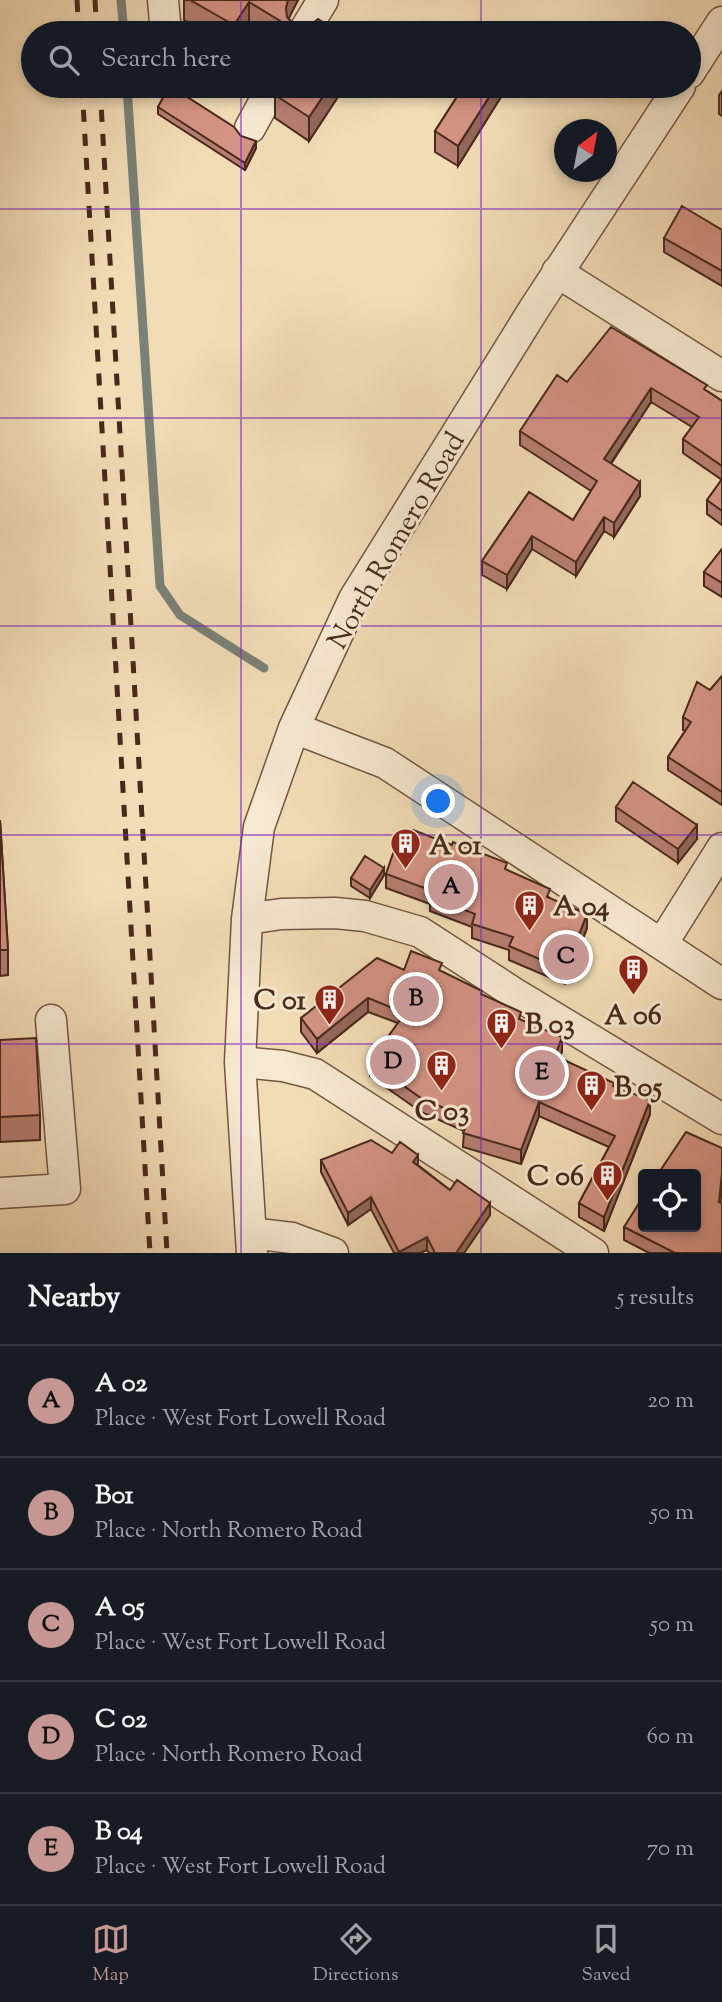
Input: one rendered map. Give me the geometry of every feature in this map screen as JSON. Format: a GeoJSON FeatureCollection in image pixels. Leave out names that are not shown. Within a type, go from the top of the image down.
{"type":"FeatureCollection","features":[{"type":"Feature","properties":{"kind":"street"},"geometry":{"type":"LineString","coordinates":[[163,0],[165,21]]}},
{"type":"Feature","properties":{"kind":"street"},"geometry":{"type":"LineString","coordinates":[[310,21],[323,0]]}},
{"type":"Feature","properties":{"kind":"street"},"geometry":{"type":"LineString","coordinates":[[701,54],[722,22]]}},
{"type":"Feature","properties":{"kind":"street"},"geometry":{"type":"LineString","coordinates":[[250,128],[266,98]]}},
{"type":"Feature","properties":{"kind":"street","name":"North Romero Road"},"geometry":{"type":"LineString","coordinates":[[251,1243],[240,1062],[247,919],[259,827],[294,728],[354,599],[557,272],[672,98]]}},
{"type":"Feature","properties":{"kind":"street"},"geometry":{"type":"LineString","coordinates":[[557,272],[722,376]]}},
{"type":"Feature","properties":{"kind":"street"},"geometry":{"type":"LineString","coordinates":[[294,728],[385,763],[722,984]]}},
{"type":"Feature","properties":{"kind":"street"},"geometry":{"type":"LineString","coordinates":[[662,944],[722,848]]}},
{"type":"Feature","properties":{"kind":"street"},"geometry":{"type":"LineString","coordinates":[[247,919],[281,914],[365,916],[420,932],[514,993],[722,1119]]}},
{"type":"Feature","properties":{"kind":"street"},"geometry":{"type":"LineString","coordinates":[[0,1193],[65,1189],[51,1020]]}},
{"type":"Feature","properties":{"kind":"street"},"geometry":{"type":"LineString","coordinates":[[240,1062],[283,1066],[314,1074],[593,1253]]}},
{"type":"Feature","properties":{"kind":"street"},"geometry":{"type":"LineString","coordinates":[[251,1243],[292,1238],[333,1253]]}},
{"type":"Feature","properties":{"kind":"building"},"geometry":{"type":"Polygon","coordinates":[[[190,0],[288,0],[287,17],[290,21],[280,21],[249,2],[237,21],[227,21],[190,0]]]}},
{"type":"Feature","properties":{"kind":"building"},"geometry":{"type":"Polygon","coordinates":[[[163,98],[189,98],[234,127],[241,136],[256,141],[245,163],[158,107],[163,98]]]}},
{"type":"Feature","properties":{"kind":"building"},"geometry":{"type":"Polygon","coordinates":[[[280,98],[322,98],[309,117],[280,98]]]}},
{"type":"Feature","properties":{"kind":"building"},"geometry":{"type":"Polygon","coordinates":[[[456,98],[488,98],[458,146],[435,131],[456,98]]]}},
{"type":"Feature","properties":{"kind":"building"},"geometry":{"type":"Polygon","coordinates":[[[682,206],[722,230],[722,271],[664,238],[682,206]]]}},
{"type":"Feature","properties":{"kind":"building"},"geometry":{"type":"Polygon","coordinates":[[[611,327],[707,385],[704,389],[722,401],[722,466],[683,439],[699,417],[651,388],[604,459],[640,482],[614,523],[604,517],[576,562],[532,536],[507,575],[482,561],[529,492],[573,520],[597,481],[520,431],[557,375],[567,382],[611,327]]]}},
{"type":"Feature","properties":{"kind":"building"},"geometry":{"type":"Polygon","coordinates":[[[722,479],[722,511],[707,500],[722,479]]]}},
{"type":"Feature","properties":{"kind":"building"},"geometry":{"type":"Polygon","coordinates":[[[722,549],[722,583],[704,572],[722,549]]]}},
{"type":"Feature","properties":{"kind":"building"},"geometry":{"type":"Polygon","coordinates":[[[722,676],[722,792],[668,757],[691,722],[683,717],[697,682],[710,690],[722,676]]]}},
{"type":"Feature","properties":{"kind":"building"},"geometry":{"type":"Polygon","coordinates":[[[633,782],[697,825],[678,849],[616,807],[633,782]]]}},
{"type":"Feature","properties":{"kind":"building"},"geometry":{"type":"Polygon","coordinates":[[[0,820],[8,950],[0,950],[0,820]]]}},
{"type":"Feature","properties":{"kind":"building"},"geometry":{"type":"Polygon","coordinates":[[[413,830],[507,863],[505,869],[550,889],[547,897],[587,914],[565,970],[509,946],[513,937],[472,924],[475,914],[430,896],[433,891],[386,874],[399,836],[410,840],[413,830]]]}},
{"type":"Feature","properties":{"kind":"building"},"geometry":{"type":"Polygon","coordinates":[[[365,856],[384,868],[370,890],[351,878],[365,856]]]}},
{"type":"Feature","properties":{"kind":"building"},"geometry":{"type":"Polygon","coordinates":[[[411,951],[442,963],[439,970],[482,991],[481,994],[521,1012],[519,1019],[562,1037],[555,1056],[614,1083],[613,1086],[650,1100],[604,1217],[579,1203],[615,1136],[539,1102],[521,1150],[463,1133],[469,1119],[421,1098],[370,1062],[405,1013],[368,998],[317,1039],[301,1018],[377,958],[404,970],[411,951]]]}},
{"type":"Feature","properties":{"kind":"building"},"geometry":{"type":"Polygon","coordinates":[[[36,1038],[40,1115],[0,1117],[0,1040],[36,1038]]]}},
{"type":"Feature","properties":{"kind":"building"},"geometry":{"type":"Polygon","coordinates":[[[686,1132],[722,1148],[719,1202],[722,1203],[722,1253],[675,1253],[624,1227],[638,1205],[638,1232],[701,1232],[701,1169],[661,1169],[686,1132]]]}},
{"type":"Feature","properties":{"kind":"building"},"geometry":{"type":"Polygon","coordinates":[[[371,1140],[392,1153],[400,1142],[418,1155],[413,1162],[450,1190],[457,1180],[490,1203],[456,1253],[435,1253],[427,1237],[399,1252],[371,1197],[348,1213],[321,1160],[371,1140]]]}},
{"type":"Feature","properties":{"kind":"waterway"},"geometry":{"type":"LineString","coordinates":[[121,0],[123,21]]}},
{"type":"Feature","properties":{"kind":"waterway"},"geometry":{"type":"LineString","coordinates":[[128,98],[160,586],[180,615],[264,668]]}},
{"type":"Feature","properties":{"kind":"railway"},"geometry":{"type":"LineString","coordinates":[[77,0],[78,21]]}},
{"type":"Feature","properties":{"kind":"railway"},"geometry":{"type":"LineString","coordinates":[[95,0],[96,21]]}},
{"type":"Feature","properties":{"kind":"railway"},"geometry":{"type":"LineString","coordinates":[[83,98],[150,1253]]}},
{"type":"Feature","properties":{"kind":"railway"},"geometry":{"type":"LineString","coordinates":[[101,98],[167,1253]]}},
{"type":"Feature","properties":{"kind":"place","name":"A 01"},"geometry":{"type":"Point","coordinates":[406,871]}},
{"type":"Feature","properties":{"kind":"place","name":"A 02"},"geometry":{"type":"Point","coordinates":[451,887]}},
{"type":"Feature","properties":{"kind":"place","name":"A 04"},"geometry":{"type":"Point","coordinates":[530,932]}},
{"type":"Feature","properties":{"kind":"place","name":"A 05"},"geometry":{"type":"Point","coordinates":[566,957]}},
{"type":"Feature","properties":{"kind":"place","name":"A 06"},"geometry":{"type":"Point","coordinates":[633,997]}},
{"type":"Feature","properties":{"kind":"place","name":"B01"},"geometry":{"type":"Point","coordinates":[416,999]}},
{"type":"Feature","properties":{"kind":"place","name":"C 01"},"geometry":{"type":"Point","coordinates":[329,1026]}},
{"type":"Feature","properties":{"kind":"place","name":"B 03"},"geometry":{"type":"Point","coordinates":[502,1050]}},
{"type":"Feature","properties":{"kind":"place","name":"C 02"},"geometry":{"type":"Point","coordinates":[393,1062]}},
{"type":"Feature","properties":{"kind":"place","name":"B 04"},"geometry":{"type":"Point","coordinates":[542,1073]}},
{"type":"Feature","properties":{"kind":"place","name":"C 03"},"geometry":{"type":"Point","coordinates":[442,1093]}},
{"type":"Feature","properties":{"kind":"place","name":"B 05"},"geometry":{"type":"Point","coordinates":[591,1113]}},
{"type":"Feature","properties":{"kind":"place","name":"C 06"},"geometry":{"type":"Point","coordinates":[607,1202]}}]}
